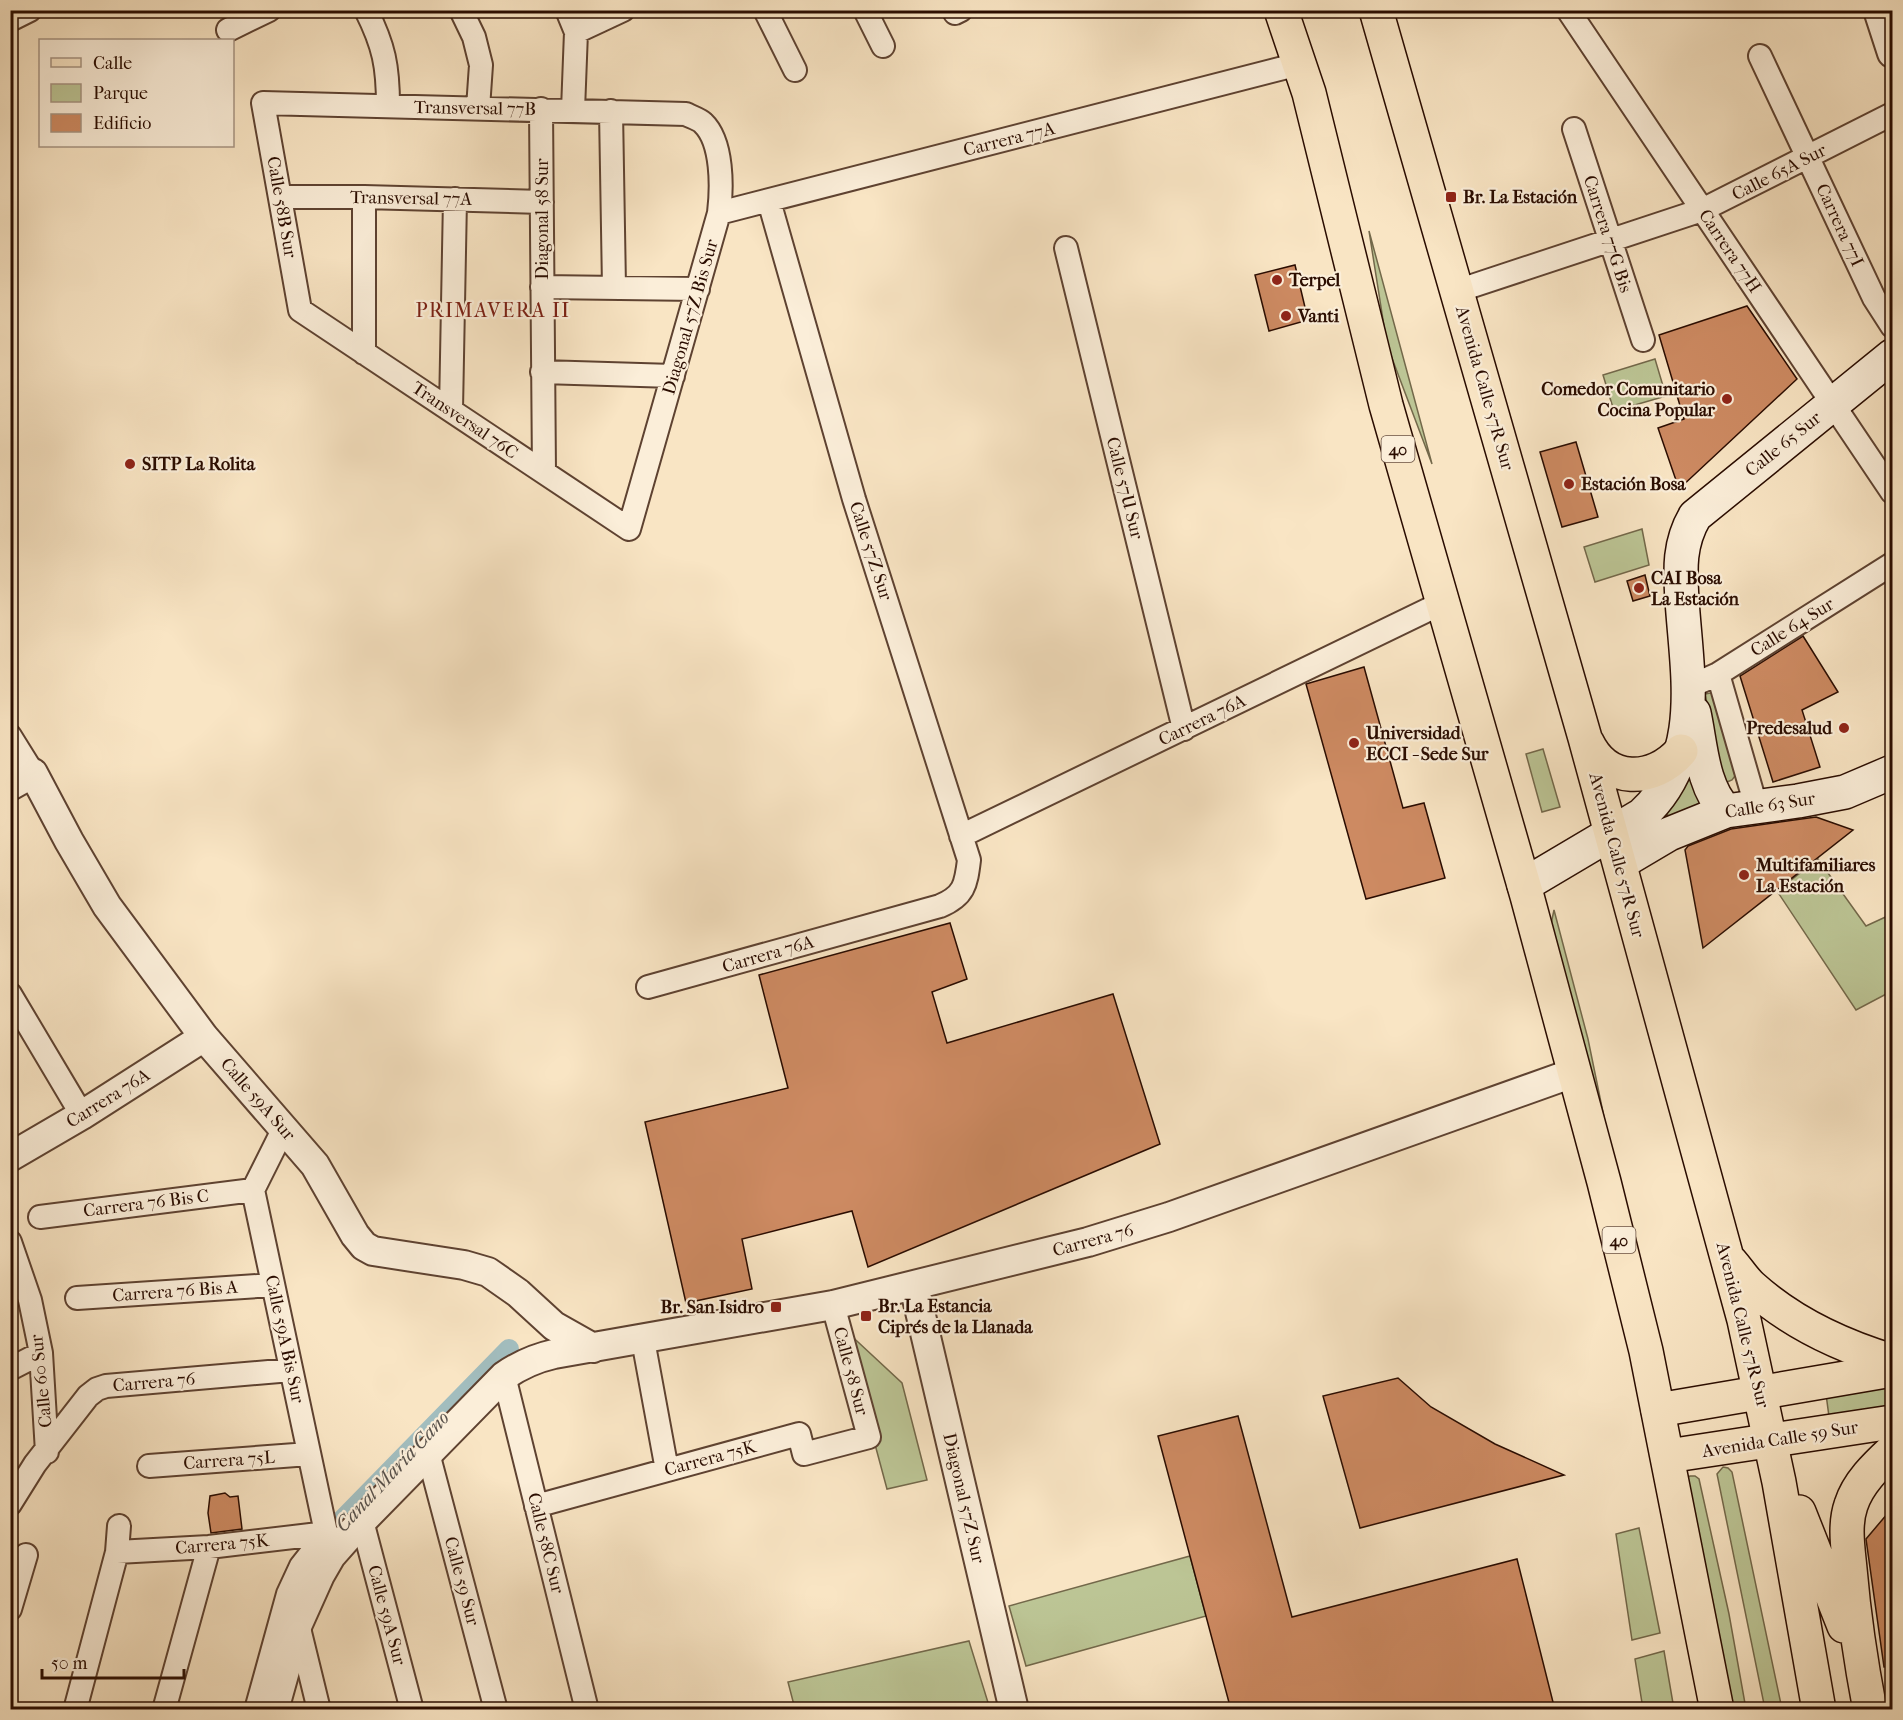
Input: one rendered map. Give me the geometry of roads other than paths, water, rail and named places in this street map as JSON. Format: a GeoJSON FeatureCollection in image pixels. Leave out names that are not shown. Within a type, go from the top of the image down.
{"type":"FeatureCollection","features":[{"type":"Feature","properties":{"kind":"main road","name":"40"},"geometry":{"type":"LineString","coordinates":[[1281,10],[1299,64],[1344,231],[1386,405],[1576,1072],[1641,1328],[1717,1710]]}},
{"type":"Feature","properties":{"kind":"main road","name":"Avenida Calle 57R Sur"},"geometry":{"type":"LineString","coordinates":[[1376,10],[1585,738],[1726,1256],[1771,1440],[1819,1710]]}},
{"type":"Feature","properties":{"kind":"main road","name":"Calle 65 Sur"},"geometry":{"type":"LineString","coordinates":[[1703,681],[1681,574],[1684,540],[1691,523],[1700,510],[1893,356]]}},
{"type":"Feature","properties":{"kind":"main road"},"geometry":{"type":"LineString","coordinates":[[1524,885],[1611,832],[1627,825],[1656,802],[1676,769],[1689,708],[1703,681]]}},
{"type":"Feature","properties":{"kind":"main road"},"geometry":{"type":"LineString","coordinates":[[1703,681],[1708,782],[1713,795],[1741,808]]}},
{"type":"Feature","properties":{"kind":"main road"},"geometry":{"type":"LineString","coordinates":[[1585,738],[1590,748],[1606,765],[1628,774],[1658,771],[1681,751]]}},
{"type":"Feature","properties":{"kind":"main road","name":"Calle 63 Sur"},"geometry":{"type":"LineString","coordinates":[[1620,863],[1670,834],[1741,808],[1845,792],[1893,772]]}},
{"type":"Feature","properties":{"kind":"main road"},"geometry":{"type":"LineString","coordinates":[[1726,1256],[1750,1286],[1795,1319],[1860,1352],[1893,1361]]}},
{"type":"Feature","properties":{"kind":"main road"},"geometry":{"type":"LineString","coordinates":[[1658,1410],[1893,1370]]}},
{"type":"Feature","properties":{"kind":"main road","name":"Avenida Calle 59 Sur"},"geometry":{"type":"LineString","coordinates":[[1668,1456],[1893,1422]]}},
{"type":"Feature","properties":{"kind":"main road"},"geometry":{"type":"LineString","coordinates":[[1771,1440],[1829,1585],[1867,1697]]}},
{"type":"Feature","properties":{"kind":"main road"},"geometry":{"type":"LineString","coordinates":[[1867,1697],[1852,1588],[1848,1520],[1851,1504],[1858,1490],[1874,1469],[1893,1451]]}},
{"type":"Feature","properties":{"kind":"street"},"geometry":{"type":"LineString","coordinates":[[228,30],[268,10]]}},
{"type":"Feature","properties":{"kind":"street"},"geometry":{"type":"LineString","coordinates":[[366,10],[383,49],[388,73],[388,106]]}},
{"type":"Feature","properties":{"kind":"street"},"geometry":{"type":"LineString","coordinates":[[461,10],[474,37],[481,65],[478,108]]}},
{"type":"Feature","properties":{"kind":"street"},"geometry":{"type":"LineString","coordinates":[[567,10],[576,32],[573,110]]}},
{"type":"Feature","properties":{"kind":"street"},"geometry":{"type":"LineString","coordinates":[[576,32],[623,10]]}},
{"type":"Feature","properties":{"kind":"street"},"geometry":{"type":"LineString","coordinates":[[765,10],[795,70]]}},
{"type":"Feature","properties":{"kind":"street"},"geometry":{"type":"LineString","coordinates":[[865,10],[883,46]]}},
{"type":"Feature","properties":{"kind":"street","name":"Carrera 77H"},"geometry":{"type":"LineString","coordinates":[[1568,10],[1893,492]]}},
{"type":"Feature","properties":{"kind":"street"},"geometry":{"type":"LineString","coordinates":[[1878,10],[1893,53]]}},
{"type":"Feature","properties":{"kind":"street","name":"Carrera 77I"},"geometry":{"type":"LineString","coordinates":[[1760,56],[1874,298],[1893,326]]}},
{"type":"Feature","properties":{"kind":"street","name":"Carrera 77A"},"geometry":{"type":"LineString","coordinates":[[719,213],[1299,64]]}},
{"type":"Feature","properties":{"kind":"street","name":"Transversal 77B"},"geometry":{"type":"LineString","coordinates":[[263,103],[686,114]]}},
{"type":"Feature","properties":{"kind":"street","name":"Calle 58B Sur"},"geometry":{"type":"LineString","coordinates":[[263,103],[300,310]]}},
{"type":"Feature","properties":{"kind":"street","name":"Diagonal 58 Sur"},"geometry":{"type":"LineString","coordinates":[[542,109],[544,472]]}},
{"type":"Feature","properties":{"kind":"street"},"geometry":{"type":"LineString","coordinates":[[611,111],[614,287]]}},
{"type":"Feature","properties":{"kind":"street","name":"Diagonal 57Z Bis Sur"},"geometry":{"type":"LineString","coordinates":[[629,529],[719,213],[722,190],[721,169],[713,141],[703,123],[686,114]]}},
{"type":"Feature","properties":{"kind":"street","name":"Calle 65A Sur"},"geometry":{"type":"LineString","coordinates":[[1457,291],[1702,210],[1893,114]]}},
{"type":"Feature","properties":{"kind":"street","name":"Carrera 77G Bis"},"geometry":{"type":"LineString","coordinates":[[1574,129],[1643,340]]}},
{"type":"Feature","properties":{"kind":"street","name":"Transversal 77A"},"geometry":{"type":"LineString","coordinates":[[280,197],[542,202]]}},
{"type":"Feature","properties":{"kind":"street"},"geometry":{"type":"LineString","coordinates":[[364,197],[364,353]]}},
{"type":"Feature","properties":{"kind":"street"},"geometry":{"type":"LineString","coordinates":[[451,410],[455,199]]}},
{"type":"Feature","properties":{"kind":"street","name":"Calle 57Z Sur"},"geometry":{"type":"LineString","coordinates":[[769,201],[854,499],[969,860],[966,879],[957,899]]}},
{"type":"Feature","properties":{"kind":"street","name":"Calle 57U Sur"},"geometry":{"type":"LineString","coordinates":[[1066,248],[1184,729]]}},
{"type":"Feature","properties":{"kind":"street"},"geometry":{"type":"LineString","coordinates":[[542,287],[698,290]]}},
{"type":"Feature","properties":{"kind":"street","name":"Transversal 76C"},"geometry":{"type":"LineString","coordinates":[[300,310],[629,529]]}},
{"type":"Feature","properties":{"kind":"street"},"geometry":{"type":"LineString","coordinates":[[542,372],[673,376]]}},
{"type":"Feature","properties":{"kind":"street","name":"Calle 64 Sur"},"geometry":{"type":"LineString","coordinates":[[1703,681],[1893,564]]}},
{"type":"Feature","properties":{"kind":"street","name":"Carrera 76A"},"geometry":{"type":"LineString","coordinates":[[962,836],[1442,603]]}},
{"type":"Feature","properties":{"kind":"street","name":"Calle 59A Sur"},"geometry":{"type":"LineString","coordinates":[[10,736],[22,780],[69,841],[107,906],[204,1037],[315,1166],[355,1235],[364,1246],[373,1251],[464,1264],[489,1272],[518,1293],[554,1326],[593,1348]]}},
{"type":"Feature","properties":{"kind":"street","name":"Carrera 76A"},"geometry":{"type":"LineString","coordinates":[[648,987],[940,906],[957,899]]}},
{"type":"Feature","properties":{"kind":"street"},"geometry":{"type":"LineString","coordinates":[[10,994],[82,1115]]}},
{"type":"Feature","properties":{"kind":"street","name":"Carrera 76A"},"geometry":{"type":"LineString","coordinates":[[10,1156],[82,1115],[204,1037]]}},
{"type":"Feature","properties":{"kind":"street","name":"Carrera 76"},"geometry":{"type":"LineString","coordinates":[[274,1710],[298,1624],[320,1575],[329,1545],[362,1521],[504,1376],[539,1357],[833,1305],[1088,1242],[1149,1224],[1576,1072]]}},
{"type":"Feature","properties":{"kind":"street"},"geometry":{"type":"LineString","coordinates":[[253,1190],[284,1128]]}},
{"type":"Feature","properties":{"kind":"street","name":"Carrera 76 Bis C"},"geometry":{"type":"LineString","coordinates":[[40,1217],[253,1190]]}},
{"type":"Feature","properties":{"kind":"street","name":"Calle 59A Bis Sur"},"geometry":{"type":"LineString","coordinates":[[253,1190],[329,1545]]}},
{"type":"Feature","properties":{"kind":"street","name":"Calle 60 Sur"},"geometry":{"type":"LineString","coordinates":[[13,1255],[30,1300],[41,1353],[41,1458]]}},
{"type":"Feature","properties":{"kind":"street","name":"Carrera 76 Bis A"},"geometry":{"type":"LineString","coordinates":[[77,1298],[273,1285]]}},
{"type":"Feature","properties":{"kind":"street","name":"Diagonal 57Z Sur"},"geometry":{"type":"LineString","coordinates":[[914,1286],[1014,1710]]}},
{"type":"Feature","properties":{"kind":"street","name":"Calle 58 Sur"},"geometry":{"type":"LineString","coordinates":[[833,1305],[869,1437]]}},
{"type":"Feature","properties":{"kind":"street"},"geometry":{"type":"LineString","coordinates":[[643,1340],[667,1470]]}},
{"type":"Feature","properties":{"kind":"street"},"geometry":{"type":"LineString","coordinates":[[10,1369],[41,1353]]}},
{"type":"Feature","properties":{"kind":"street","name":"Carrera 76"},"geometry":{"type":"LineString","coordinates":[[41,1458],[88,1396],[97,1389],[106,1386],[291,1370]]}},
{"type":"Feature","properties":{"kind":"street","name":"Calle 58C Sur"},"geometry":{"type":"LineString","coordinates":[[504,1376],[587,1710]]}},
{"type":"Feature","properties":{"kind":"street","name":"Carrera 75K"},"geometry":{"type":"LineString","coordinates":[[536,1506],[799,1434],[804,1454],[869,1437]]}},
{"type":"Feature","properties":{"kind":"street","name":"Calle 59 Sur"},"geometry":{"type":"LineString","coordinates":[[429,1453],[496,1710]]}},
{"type":"Feature","properties":{"kind":"street","name":"Carrera 75L"},"geometry":{"type":"LineString","coordinates":[[149,1466],[309,1454]]}},
{"type":"Feature","properties":{"kind":"street"},"geometry":{"type":"LineString","coordinates":[[10,1476],[41,1458]]}},
{"type":"Feature","properties":{"kind":"street"},"geometry":{"type":"LineString","coordinates":[[10,1504],[41,1458]]}},
{"type":"Feature","properties":{"kind":"street","name":"Calle 59A Sur"},"geometry":{"type":"LineString","coordinates":[[362,1521],[412,1710]]}},
{"type":"Feature","properties":{"kind":"street"},"geometry":{"type":"LineString","coordinates":[[75,1710],[117,1552],[119,1526]]}},
{"type":"Feature","properties":{"kind":"street"},"geometry":{"type":"LineString","coordinates":[[256,1710],[288,1594],[301,1566],[329,1545]]}},
{"type":"Feature","properties":{"kind":"street","name":"Carrera 75K"},"geometry":{"type":"LineString","coordinates":[[117,1552],[209,1547],[329,1545]]}},
{"type":"Feature","properties":{"kind":"street"},"geometry":{"type":"LineString","coordinates":[[164,1710],[209,1547]]}},
{"type":"Feature","properties":{"kind":"street"},"geometry":{"type":"LineString","coordinates":[[10,1609],[26,1555]]}},
{"type":"Feature","properties":{"kind":"street"},"geometry":{"type":"LineString","coordinates":[[298,1624],[319,1710]]}},
{"type":"Feature","properties":{"kind":"waterway","name":"Canal María Cano"},"geometry":{"type":"LineString","coordinates":[[323,1548],[337,1525],[509,1349]]}},
{"type":"Feature","properties":{"kind":"place","name":"Br. La Estación"},"geometry":{"type":"Point","coordinates":[1451,197]}},
{"type":"Feature","properties":{"kind":"place","name":"Terpel"},"geometry":{"type":"Point","coordinates":[1277,280]}},
{"type":"Feature","properties":{"kind":"place","name":"Vanti"},"geometry":{"type":"Point","coordinates":[1286,316]}},
{"type":"Feature","properties":{"kind":"place","name":"Comedor Comunitario Cocina Popular"},"geometry":{"type":"Point","coordinates":[1727,399]}},
{"type":"Feature","properties":{"kind":"place","name":"SITP La Rolita"},"geometry":{"type":"Point","coordinates":[130,464]}},
{"type":"Feature","properties":{"kind":"place","name":"Estación Bosa"},"geometry":{"type":"Point","coordinates":[1569,484]}},
{"type":"Feature","properties":{"kind":"place","name":"CAI Bosa La Estación"},"geometry":{"type":"Point","coordinates":[1639,588]}},
{"type":"Feature","properties":{"kind":"place","name":"Predesalud"},"geometry":{"type":"Point","coordinates":[1844,728]}},
{"type":"Feature","properties":{"kind":"place","name":"Universidad ECCI - Sede Sur"},"geometry":{"type":"Point","coordinates":[1354,743]}},
{"type":"Feature","properties":{"kind":"place","name":"Multifamiliares La Estación"},"geometry":{"type":"Point","coordinates":[1744,875]}},
{"type":"Feature","properties":{"kind":"place","name":"Br. San Isidro"},"geometry":{"type":"Point","coordinates":[776,1307]}},
{"type":"Feature","properties":{"kind":"place","name":"Br. La Estancia Ciprés de la Llanada"},"geometry":{"type":"Point","coordinates":[866,1316]}},
{"type":"Feature","properties":{"kind":"district","name":"PRIMAVERA II"},"geometry":{"type":"Point","coordinates":[493,310]}}]}
